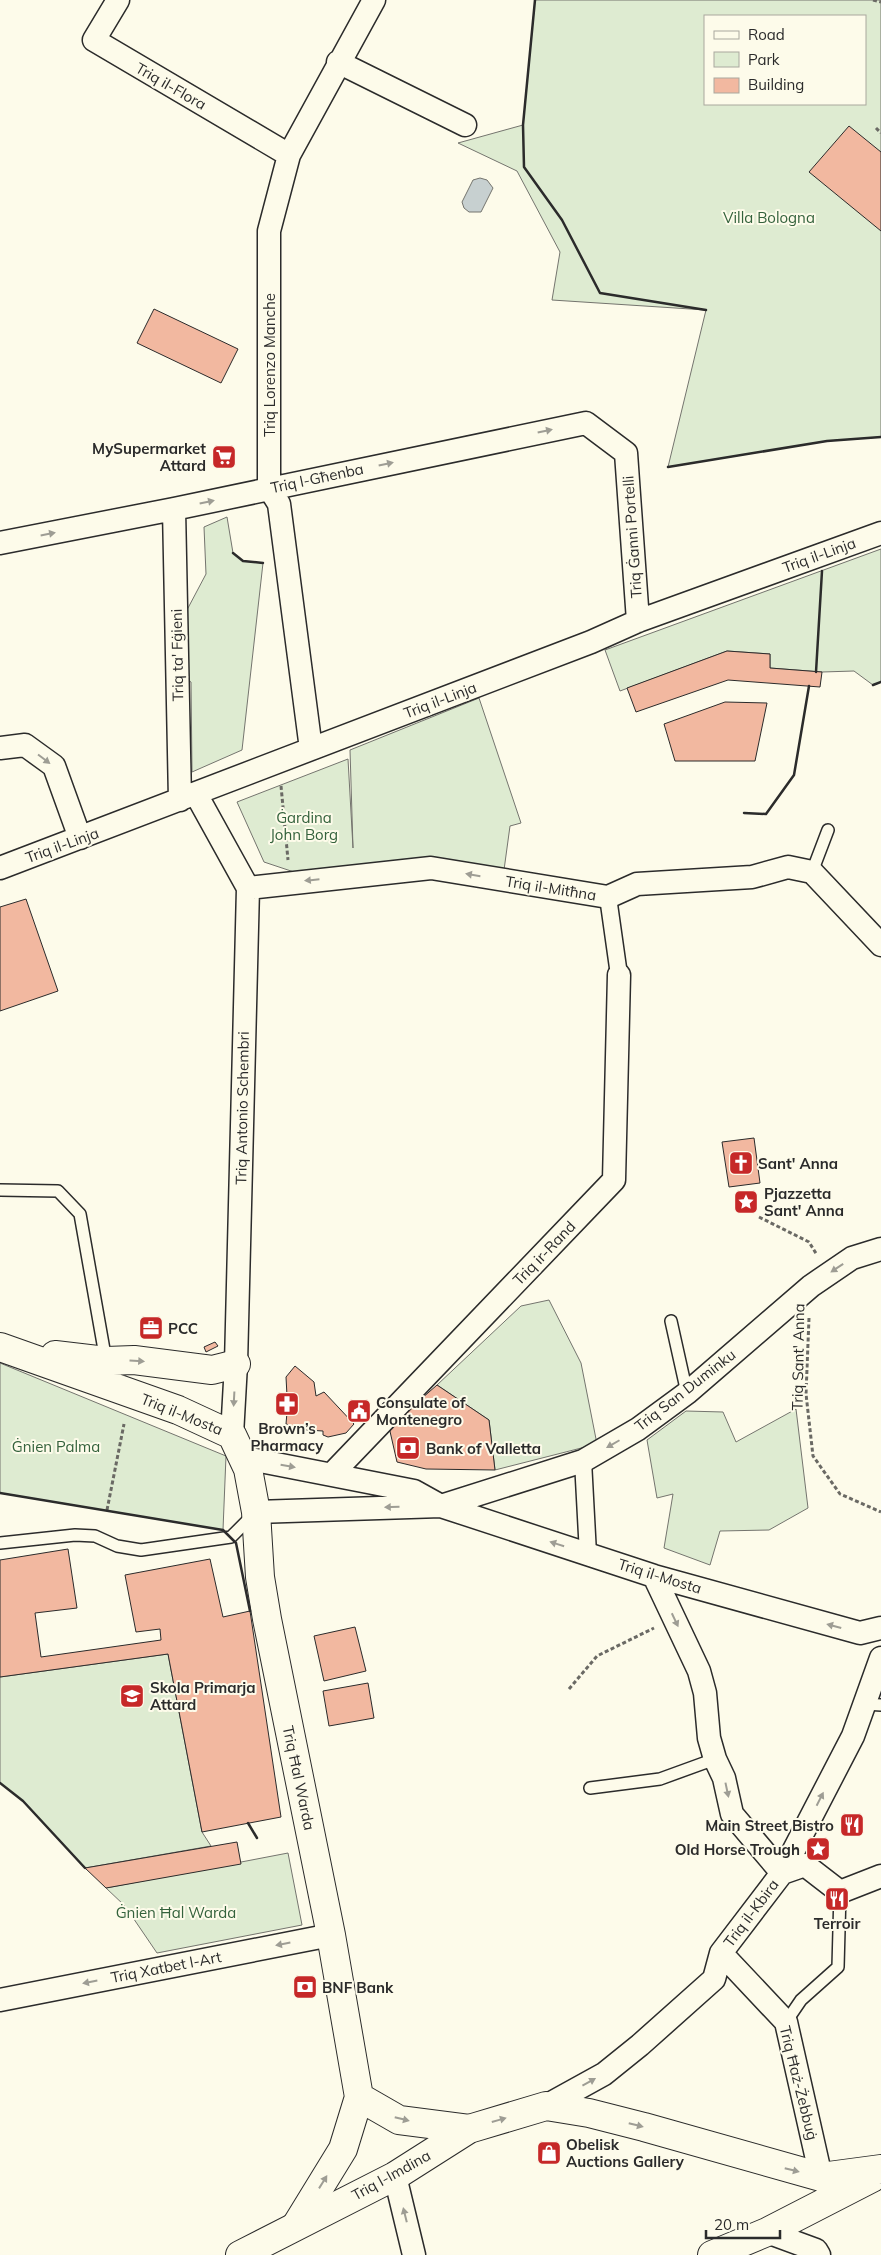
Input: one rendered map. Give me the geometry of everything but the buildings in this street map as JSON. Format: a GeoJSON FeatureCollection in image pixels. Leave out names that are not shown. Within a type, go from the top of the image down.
{"type":"FeatureCollection","features":[{"type":"Feature","properties":{"kind":"main road"},"geometry":{"type":"LineString","coordinates":[[1,1348],[106,1361],[134,1360],[212,1370],[236,1364]]}},
{"type":"Feature","properties":{"kind":"main road","name":"Triq il-Mosta"},"geometry":{"type":"LineString","coordinates":[[1,1348],[178,1410],[238,1447]]}},
{"type":"Feature","properties":{"kind":"main road","name":"Triq Ħal Warda"},"geometry":{"type":"LineString","coordinates":[[238,1447],[256,1512],[260,1577],[267,1619],[331,1935],[359,2097],[343,2149],[297,2224]]}},
{"type":"Feature","properties":{"kind":"main road"},"geometry":{"type":"LineString","coordinates":[[359,2097],[399,2120],[469,2129]]}},
{"type":"Feature","properties":{"kind":"main road"},"geometry":{"type":"LineString","coordinates":[[546,2106],[589,2113],[821,2177],[881,2169]]}},
{"type":"Feature","properties":{"kind":"main road","name":"Triq l-Imdina"},"geometry":{"type":"LineString","coordinates":[[240,2255],[297,2224],[395,2176],[469,2129],[546,2106]]}},
{"type":"Feature","properties":{"kind":"main road"},"geometry":{"type":"LineString","coordinates":[[712,2255],[767,2232],[881,2173]]}},
{"type":"Feature","properties":{"kind":"street","name":"Triq il-Flora"},"geometry":{"type":"LineString","coordinates":[[118,0],[94,40],[289,155]]}},
{"type":"Feature","properties":{"kind":"street","name":"Triq Lorenzo Manche"},"geometry":{"type":"LineString","coordinates":[[311,749],[279,504],[269,488],[269,231],[289,155],[338,62],[374,0]]}},
{"type":"Feature","properties":{"kind":"street"},"geometry":{"type":"LineString","coordinates":[[338,62],[464,125]]}},
{"type":"Feature","properties":{"kind":"street","name":"Triq l-Għenba"},"geometry":{"type":"LineString","coordinates":[[0,544],[174,510],[269,488],[586,423],[626,453]]}},
{"type":"Feature","properties":{"kind":"street","name":"Triq Ġanni Portelli"},"geometry":{"type":"LineString","coordinates":[[626,453],[638,621]]}},
{"type":"Feature","properties":{"kind":"street","name":"Triq ta' Fġieni"},"geometry":{"type":"LineString","coordinates":[[174,510],[188,797]]}},
{"type":"Feature","properties":{"kind":"street","name":"Triq il-Linja"},"geometry":{"type":"LineString","coordinates":[[0,868],[591,642],[638,621],[881,533]]}},
{"type":"Feature","properties":{"kind":"street"},"geometry":{"type":"LineString","coordinates":[[0,748],[26,745],[54,766],[80,838]]}},
{"type":"Feature","properties":{"kind":"street"},"geometry":{"type":"LineString","coordinates":[[188,797],[248,888]]}},
{"type":"Feature","properties":{"kind":"street","name":"Triq il-Mitħna"},"geometry":{"type":"LineString","coordinates":[[248,888],[431,868],[608,897],[636,884],[752,876],[788,867],[812,872]]}},
{"type":"Feature","properties":{"kind":"street"},"geometry":{"type":"LineString","coordinates":[[812,872],[881,945]]}},
{"type":"Feature","properties":{"kind":"street","name":"Triq Antonio Schembri"},"geometry":{"type":"LineString","coordinates":[[238,1447],[236,1364],[248,888]]}},
{"type":"Feature","properties":{"kind":"street"},"geometry":{"type":"LineString","coordinates":[[608,897],[619,975]]}},
{"type":"Feature","properties":{"kind":"street","name":"Triq ir-Rand"},"geometry":{"type":"LineString","coordinates":[[332,1474],[614,1180],[619,975]]}},
{"type":"Feature","properties":{"kind":"street","name":"Triq San Duminku"},"geometry":{"type":"LineString","coordinates":[[441,1506],[583,1461],[638,1430],[687,1393],[811,1286],[852,1258],[881,1249]]}},
{"type":"Feature","properties":{"kind":"street","name":"Triq il-Mosta"},"geometry":{"type":"LineString","coordinates":[[238,1447],[332,1474],[414,1491],[441,1506],[654,1576],[860,1633],[881,1628]]}},
{"type":"Feature","properties":{"kind":"street"},"geometry":{"type":"LineString","coordinates":[[583,1461],[588,1554]]}},
{"type":"Feature","properties":{"kind":"street","name":"Triq il-Mosta"},"geometry":{"type":"LineString","coordinates":[[256,1512],[441,1506]]}},
{"type":"Feature","properties":{"kind":"street"},"geometry":{"type":"LineString","coordinates":[[654,1576],[699,1671],[705,1693],[709,1738],[724,1778],[732,1814],[782,1873],[805,1865],[840,1892],[881,1876]]}},
{"type":"Feature","properties":{"kind":"street","name":"Triq il-Kbira"},"geometry":{"type":"LineString","coordinates":[[546,2106],[604,2074],[658,2030],[714,1979],[721,1953],[782,1873],[853,1736],[873,1705],[881,1658]]}},
{"type":"Feature","properties":{"kind":"street","name":"Triq Xatbet l-Art"},"geometry":{"type":"LineString","coordinates":[[0,2000],[331,1935]]}},
{"type":"Feature","properties":{"kind":"street","name":"Triq Ħaż-Żebbuġ"},"geometry":{"type":"LineString","coordinates":[[721,1953],[786,2022],[821,2177]]}},
{"type":"Feature","properties":{"kind":"street"},"geometry":{"type":"LineString","coordinates":[[395,2176],[414,2255]]}},
{"type":"Feature","properties":{"kind":"street"},"geometry":{"type":"LineString","coordinates":[[767,2232],[816,2250],[819,2255]]}},
{"type":"Feature","properties":{"kind":"lane"},"geometry":{"type":"LineString","coordinates":[[812,872],[828,830]]}},
{"type":"Feature","properties":{"kind":"lane"},"geometry":{"type":"LineString","coordinates":[[0,1190],[58,1191],[80,1214],[106,1361]]}},
{"type":"Feature","properties":{"kind":"lane"},"geometry":{"type":"LineString","coordinates":[[671,1321],[687,1393]]}},
{"type":"Feature","properties":{"kind":"lane"},"geometry":{"type":"LineString","coordinates":[[0,1543],[75,1535],[95,1536],[117,1546],[141,1550],[231,1537],[256,1512]]}},
{"type":"Feature","properties":{"kind":"lane"},"geometry":{"type":"LineString","coordinates":[[590,1788],[660,1779],[715,1758]]}},
{"type":"Feature","properties":{"kind":"lane"},"geometry":{"type":"LineString","coordinates":[[786,2022],[801,2000],[838,1967],[840,1892]]}},
{"type":"Feature","properties":{"kind":"path"},"geometry":{"type":"LineString","coordinates":[[874,0],[881,2]]}},
{"type":"Feature","properties":{"kind":"path"},"geometry":{"type":"LineString","coordinates":[[876,128],[881,133]]}},
{"type":"Feature","properties":{"kind":"path"},"geometry":{"type":"LineString","coordinates":[[279,761],[290,883]]}},
{"type":"Feature","properties":{"kind":"path"},"geometry":{"type":"LineString","coordinates":[[759,1217],[810,1242],[822,1263],[811,1286]]}},
{"type":"Feature","properties":{"kind":"path","name":"Triq Sant' Anna"},"geometry":{"type":"LineString","coordinates":[[811,1286],[806,1394],[813,1456],[840,1494],[881,1512]]}},
{"type":"Feature","properties":{"kind":"path"},"geometry":{"type":"LineString","coordinates":[[107,1510],[124,1424]]}},
{"type":"Feature","properties":{"kind":"path"},"geometry":{"type":"LineString","coordinates":[[569,1689],[597,1656],[674,1618]]}},
{"type":"Feature","properties":{"kind":"green space","name":"Villa Bologna"},"geometry":{"type":"Polygon","coordinates":[[[535,0],[881,0],[881,437],[827,441],[668,467],[706,310],[552,300],[560,252],[517,171],[458,143],[523,125],[535,0]]]}},
{"type":"Feature","properties":{"kind":"green space"},"geometry":{"type":"Polygon","coordinates":[[[227,517],[233,553],[243,561],[263,563],[242,750],[192,772],[191,682],[176,673],[179,625],[206,574],[204,527],[227,517]]]}},
{"type":"Feature","properties":{"kind":"green space"},"geometry":{"type":"Polygon","coordinates":[[[881,549],[881,682],[873,685],[854,671],[822,672],[770,668],[770,654],[727,651],[620,691],[605,650],[881,549]]]}},
{"type":"Feature","properties":{"kind":"green space","name":"Ġardina John Borg"},"geometry":{"type":"Polygon","coordinates":[[[479,698],[521,823],[510,826],[504,870],[300,874],[264,862],[237,802],[348,759],[353,848],[350,750],[479,698]]]}},
{"type":"Feature","properties":{"kind":"green space"},"geometry":{"type":"Polygon","coordinates":[[[549,1300],[581,1363],[597,1444],[495,1470],[489,1420],[437,1385],[521,1306],[549,1300]]]}},
{"type":"Feature","properties":{"kind":"green space","name":"Ġnien Palma"},"geometry":{"type":"Polygon","coordinates":[[[0,1363],[226,1456],[223,1530],[0,1493],[0,1363]]]}},
{"type":"Feature","properties":{"kind":"green space"},"geometry":{"type":"Polygon","coordinates":[[[796,1409],[808,1508],[769,1530],[720,1531],[710,1565],[664,1548],[673,1494],[657,1498],[647,1440],[686,1411],[723,1412],[736,1442],[796,1409]]]}},
{"type":"Feature","properties":{"kind":"green space"},"geometry":{"type":"Polygon","coordinates":[[[168,1654],[202,1832],[211,1846],[85,1868],[23,1801],[0,1783],[0,1677],[168,1654]]]}},
{"type":"Feature","properties":{"kind":"green space","name":"Ġnien Ħal Warda"},"geometry":{"type":"Polygon","coordinates":[[[288,1853],[302,1925],[157,1953],[125,1906],[106,1888],[288,1853]]]}},
{"type":"Feature","properties":{"kind":"shaded area"},"geometry":{"type":"Polygon","coordinates":[[[480,178],[487,180],[493,188],[481,212],[469,212],[464,208],[462,202],[473,180],[480,178]]]}},
{"type":"Feature","properties":{"kind":"wall"},"geometry":{"type":"LineString","coordinates":[[535,0],[523,125],[524,167],[562,220],[600,293],[706,310]]}},
{"type":"Feature","properties":{"kind":"wall"},"geometry":{"type":"LineString","coordinates":[[668,467],[827,441],[881,437]]}},
{"type":"Feature","properties":{"kind":"wall"},"geometry":{"type":"LineString","coordinates":[[233,553],[243,561],[263,563]]}},
{"type":"Feature","properties":{"kind":"wall"},"geometry":{"type":"LineString","coordinates":[[816,672],[822,571]]}},
{"type":"Feature","properties":{"kind":"wall"},"geometry":{"type":"LineString","coordinates":[[873,685],[881,682]]}},
{"type":"Feature","properties":{"kind":"wall"},"geometry":{"type":"LineString","coordinates":[[744,813],[766,814],[794,775],[809,686]]}},
{"type":"Feature","properties":{"kind":"wall"},"geometry":{"type":"LineString","coordinates":[[0,1493],[223,1530],[236,1543],[250,1611]]}},
{"type":"Feature","properties":{"kind":"wall"},"geometry":{"type":"LineString","coordinates":[[0,1783],[23,1801],[85,1868]]}},
{"type":"Feature","properties":{"kind":"wall"},"geometry":{"type":"LineString","coordinates":[[248,1823],[257,1838]]}},
{"type":"Feature","properties":{"kind":"place","name":"MySupermarket Attard"},"geometry":{"type":"Point","coordinates":[224,457]}},
{"type":"Feature","properties":{"kind":"place","name":"Sant' Anna"},"geometry":{"type":"Point","coordinates":[741,1163]}},
{"type":"Feature","properties":{"kind":"place","name":"Pjazzetta Sant' Anna"},"geometry":{"type":"Point","coordinates":[746,1202]}},
{"type":"Feature","properties":{"kind":"place","name":"PCC"},"geometry":{"type":"Point","coordinates":[151,1328]}},
{"type":"Feature","properties":{"kind":"place","name":"Brown’s Pharmacy"},"geometry":{"type":"Point","coordinates":[287,1404]}},
{"type":"Feature","properties":{"kind":"place","name":"Consulate of Montenegro"},"geometry":{"type":"Point","coordinates":[359,1411]}},
{"type":"Feature","properties":{"kind":"place","name":"Bank of Valletta"},"geometry":{"type":"Point","coordinates":[408,1448]}},
{"type":"Feature","properties":{"kind":"place","name":"Skola Primarja Attard"},"geometry":{"type":"Point","coordinates":[132,1696]}},
{"type":"Feature","properties":{"kind":"place","name":"Main Street Bistro"},"geometry":{"type":"Point","coordinates":[852,1825]}},
{"type":"Feature","properties":{"kind":"place","name":"Old Horse Trough"},"geometry":{"type":"Point","coordinates":[818,1849]}},
{"type":"Feature","properties":{"kind":"place","name":"Terroir"},"geometry":{"type":"Point","coordinates":[837,1899]}},
{"type":"Feature","properties":{"kind":"place","name":"BNF Bank"},"geometry":{"type":"Point","coordinates":[305,1987]}},
{"type":"Feature","properties":{"kind":"place","name":"Obelisk Auctions Gallery"},"geometry":{"type":"Point","coordinates":[549,2153]}}]}
